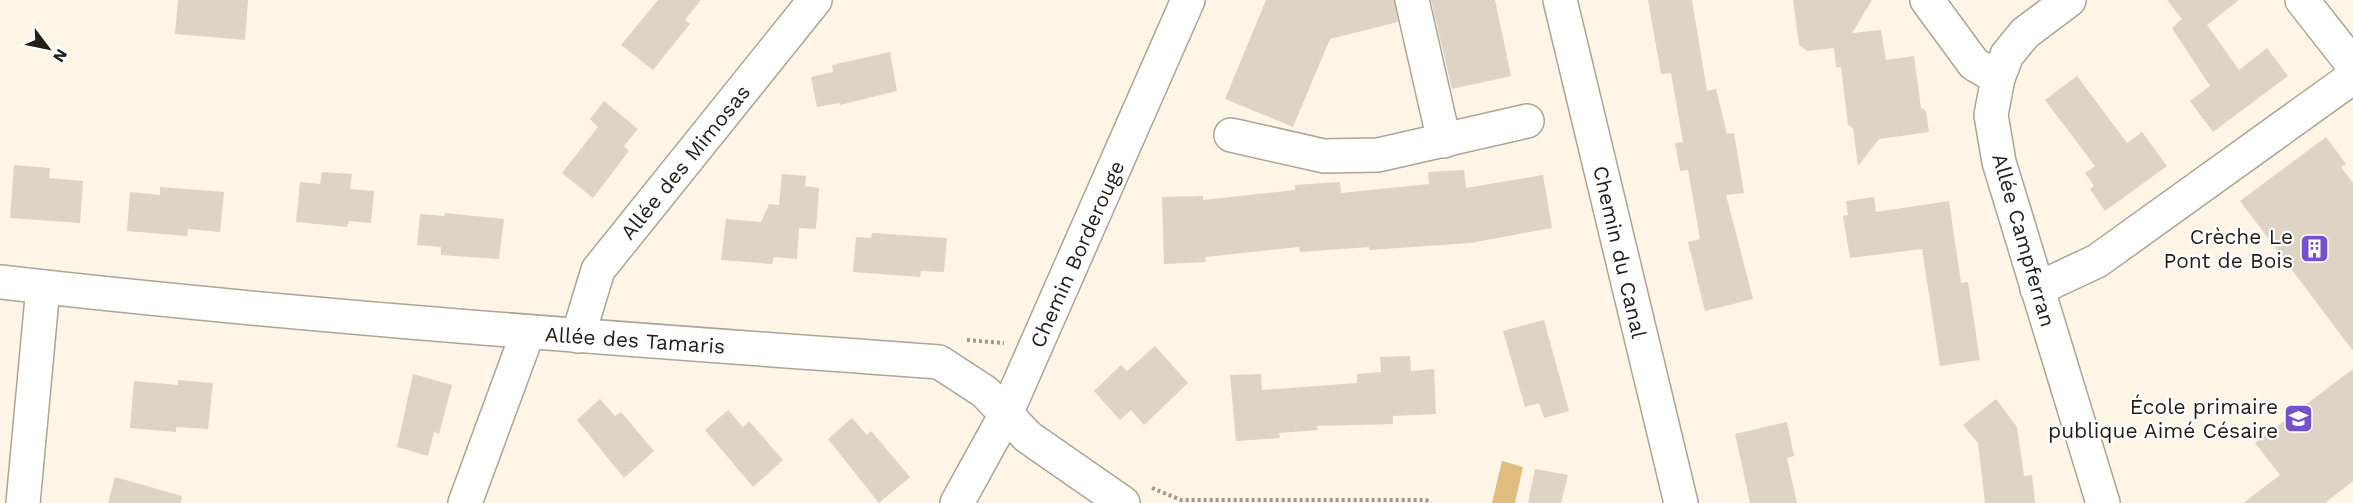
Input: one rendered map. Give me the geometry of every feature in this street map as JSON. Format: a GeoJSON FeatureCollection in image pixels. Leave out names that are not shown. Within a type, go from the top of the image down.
{"type":"FeatureCollection","features":[{"type":"Feature","properties":{"kind":"street","name":"Allée des Mimosas"},"geometry":{"type":"LineString","coordinates":[[578,336],[598,270],[815,0]]}},
{"type":"Feature","properties":{"kind":"street","name":"Chemin Borderouge"},"geometry":{"type":"LineString","coordinates":[[957,503],[1005,416],[1188,0]]}},
{"type":"Feature","properties":{"kind":"street"},"geometry":{"type":"LineString","coordinates":[[1412,0],[1444,141]]}},
{"type":"Feature","properties":{"kind":"street","name":"Chemin du Canal"},"geometry":{"type":"LineString","coordinates":[[1560,0],[1681,503]]}},
{"type":"Feature","properties":{"kind":"street"},"geometry":{"type":"LineString","coordinates":[[1927,0],[1974,64],[1998,78]]}},
{"type":"Feature","properties":{"kind":"street","name":"Allée Campferran"},"geometry":{"type":"LineString","coordinates":[[2069,0],[2025,33],[2007,55],[1998,78],[1991,115],[2000,162],[2103,503]]}},
{"type":"Feature","properties":{"kind":"street"},"geometry":{"type":"LineString","coordinates":[[2302,0],[2353,65]]}},
{"type":"Feature","properties":{"kind":"street"},"geometry":{"type":"LineString","coordinates":[[2037,289],[2097,261],[2353,77]]}},
{"type":"Feature","properties":{"kind":"street"},"geometry":{"type":"LineString","coordinates":[[1231,135],[1324,156],[1378,155],[1527,121]]}},
{"type":"Feature","properties":{"kind":"street","name":"Allée des Tamaris"},"geometry":{"type":"LineString","coordinates":[[0,282],[528,332],[939,362],[985,392],[1005,416],[1028,436],[1122,503]]}},
{"type":"Feature","properties":{"kind":"street"},"geometry":{"type":"LineString","coordinates":[[23,503],[43,287]]}},
{"type":"Feature","properties":{"kind":"street"},"geometry":{"type":"LineString","coordinates":[[465,503],[528,332]]}},
{"type":"Feature","properties":{"kind":"shaded area"},"geometry":{"type":"Polygon","coordinates":[[[1502,461],[1523,467],[1515,503],[1492,503],[1502,461]]]}},
{"type":"Feature","properties":{"kind":"building"},"geometry":{"type":"Polygon","coordinates":[[[178,0],[248,0],[245,40],[175,34],[178,0]]]}},
{"type":"Feature","properties":{"kind":"building"},"geometry":{"type":"Polygon","coordinates":[[[658,0],[701,0],[685,20],[690,24],[653,70],[621,45],[658,0]]]}},
{"type":"Feature","properties":{"kind":"building"},"geometry":{"type":"Polygon","coordinates":[[[1266,0],[1394,0],[1398,22],[1330,39],[1293,127],[1225,99],[1266,0]]]}},
{"type":"Feature","properties":{"kind":"building"},"geometry":{"type":"Polygon","coordinates":[[[1431,0],[1495,0],[1511,76],[1452,89],[1431,0]]]}},
{"type":"Feature","properties":{"kind":"building"},"geometry":{"type":"Polygon","coordinates":[[[1648,0],[1692,0],[1707,91],[1716,89],[1727,134],[1734,133],[1744,193],[1726,195],[1753,299],[1705,311],[1688,242],[1700,239],[1688,170],[1680,171],[1675,143],[1683,142],[1671,73],[1661,74],[1648,0]]]}},
{"type":"Feature","properties":{"kind":"building"},"geometry":{"type":"Polygon","coordinates":[[[1793,0],[1872,0],[1852,33],[1881,30],[1886,60],[1914,56],[1921,108],[1926,111],[1929,132],[1879,139],[1858,166],[1853,128],[1848,125],[1841,67],[1836,67],[1834,48],[1807,51],[1799,45],[1793,0]]]}},
{"type":"Feature","properties":{"kind":"building"},"geometry":{"type":"Polygon","coordinates":[[[2167,0],[2239,0],[2207,25],[2239,70],[2267,48],[2288,76],[2213,132],[2190,101],[2210,86],[2172,28],[2182,19],[2167,0]]]}},
{"type":"Feature","properties":{"kind":"building"},"geometry":{"type":"Polygon","coordinates":[[[890,52],[897,91],[840,105],[839,103],[817,107],[811,77],[833,72],[832,65],[890,52]]]}},
{"type":"Feature","properties":{"kind":"building"},"geometry":{"type":"Polygon","coordinates":[[[2077,76],[2127,143],[2142,132],[2167,166],[2105,211],[2090,189],[2094,186],[2085,173],[2095,166],[2045,100],[2077,76]]]}},
{"type":"Feature","properties":{"kind":"building"},"geometry":{"type":"Polygon","coordinates":[[[604,101],[638,129],[624,146],[629,151],[593,198],[562,173],[598,127],[590,119],[604,101]]]}},
{"type":"Feature","properties":{"kind":"building","name":"Crèche Le Pont de Bois"},"geometry":{"type":"Polygon","coordinates":[[[2326,137],[2346,164],[2341,167],[2353,183],[2353,351],[2240,201],[2326,137]]]}},
{"type":"Feature","properties":{"kind":"building"},"geometry":{"type":"Polygon","coordinates":[[[14,165],[50,168],[49,178],[83,181],[80,223],[10,218],[14,165]]]}},
{"type":"Feature","properties":{"kind":"building"},"geometry":{"type":"Polygon","coordinates":[[[1464,170],[1466,188],[1543,175],[1552,228],[1470,243],[1300,252],[1299,247],[1205,257],[1206,262],[1164,264],[1162,197],[1203,196],[1203,200],[1295,190],[1295,185],[1340,182],[1341,193],[1429,184],[1428,172],[1464,170]]]}},
{"type":"Feature","properties":{"kind":"building"},"geometry":{"type":"Polygon","coordinates":[[[322,172],[352,174],[350,189],[374,191],[371,223],[349,221],[347,227],[296,222],[300,182],[320,184],[322,172]]]}},
{"type":"Feature","properties":{"kind":"building"},"geometry":{"type":"Polygon","coordinates":[[[782,174],[806,176],[805,186],[819,188],[816,229],[799,228],[797,259],[774,257],[772,264],[721,260],[726,219],[761,222],[769,204],[779,205],[782,174]]]}},
{"type":"Feature","properties":{"kind":"building"},"geometry":{"type":"Polygon","coordinates":[[[160,187],[224,192],[220,232],[188,229],[187,236],[127,231],[130,192],[160,195],[160,187]]]}},
{"type":"Feature","properties":{"kind":"building"},"geometry":{"type":"Polygon","coordinates":[[[1874,197],[1876,212],[1949,201],[1961,283],[1968,282],[1980,360],[1940,366],[1922,249],[1850,258],[1843,216],[1848,215],[1846,201],[1874,197]]]}},
{"type":"Feature","properties":{"kind":"building"},"geometry":{"type":"Polygon","coordinates":[[[445,213],[504,219],[499,259],[441,255],[441,247],[417,245],[420,214],[444,216],[445,213]]]}},
{"type":"Feature","properties":{"kind":"building"},"geometry":{"type":"Polygon","coordinates":[[[872,233],[947,238],[944,272],[921,271],[920,277],[853,272],[856,237],[871,238],[872,233]]]}},
{"type":"Feature","properties":{"kind":"building"},"geometry":{"type":"Polygon","coordinates":[[[1544,320],[1569,411],[1544,418],[1539,403],[1525,407],[1503,331],[1544,320]]]}},
{"type":"Feature","properties":{"kind":"building"},"geometry":{"type":"Polygon","coordinates":[[[1155,346],[1188,383],[1144,425],[1131,410],[1120,420],[1094,391],[1121,365],[1127,371],[1155,346]]]}},
{"type":"Feature","properties":{"kind":"building"},"geometry":{"type":"Polygon","coordinates":[[[1410,356],[1411,371],[1434,369],[1436,414],[1393,416],[1393,424],[1317,426],[1318,430],[1279,433],[1280,438],[1236,441],[1230,375],[1261,374],[1262,390],[1357,383],[1357,374],[1381,372],[1380,357],[1410,356]]]}},
{"type":"Feature","properties":{"kind":"building"},"geometry":{"type":"Polygon","coordinates":[[[2353,369],[2353,481],[2325,503],[2243,503],[2280,475],[2255,443],[2353,369]]]}},
{"type":"Feature","properties":{"kind":"building"},"geometry":{"type":"Polygon","coordinates":[[[413,374],[452,385],[439,434],[434,432],[428,456],[397,447],[413,374]]]}},
{"type":"Feature","properties":{"kind":"building"},"geometry":{"type":"Polygon","coordinates":[[[178,380],[213,383],[208,429],[176,427],[176,432],[130,428],[134,381],[178,385],[178,380]]]}},
{"type":"Feature","properties":{"kind":"building"},"geometry":{"type":"Polygon","coordinates":[[[600,399],[615,416],[621,412],[654,451],[624,478],[577,420],[600,399]]]}},
{"type":"Feature","properties":{"kind":"building"},"geometry":{"type":"Polygon","coordinates":[[[1996,399],[2017,427],[2024,476],[2032,475],[2035,503],[1985,503],[1978,443],[1963,425],[1996,399]]]}},
{"type":"Feature","properties":{"kind":"building"},"geometry":{"type":"Polygon","coordinates":[[[728,410],[743,427],[749,421],[783,460],[753,487],[705,430],[728,410]]]}},
{"type":"Feature","properties":{"kind":"building"},"geometry":{"type":"Polygon","coordinates":[[[852,418],[867,435],[871,431],[910,477],[879,503],[828,439],[852,418]]]}},
{"type":"Feature","properties":{"kind":"building"},"geometry":{"type":"Polygon","coordinates":[[[1787,422],[1794,456],[1787,458],[1797,503],[1750,503],[1735,434],[1787,422]]]}},
{"type":"Feature","properties":{"kind":"building"},"geometry":{"type":"Polygon","coordinates":[[[1535,469],[1568,475],[1561,503],[1528,503],[1535,469]]]}},
{"type":"Feature","properties":{"kind":"building"},"geometry":{"type":"Polygon","coordinates":[[[115,477],[182,496],[181,503],[108,503],[115,477]]]}},
{"type":"Feature","properties":{"kind":"place","name":"Crèche Le Pont de Bois"},"geometry":{"type":"Point","coordinates":[2314,248]}},
{"type":"Feature","properties":{"kind":"place","name":"École primaire publique Aimé Césaire"},"geometry":{"type":"Point","coordinates":[2299,418]}}]}
